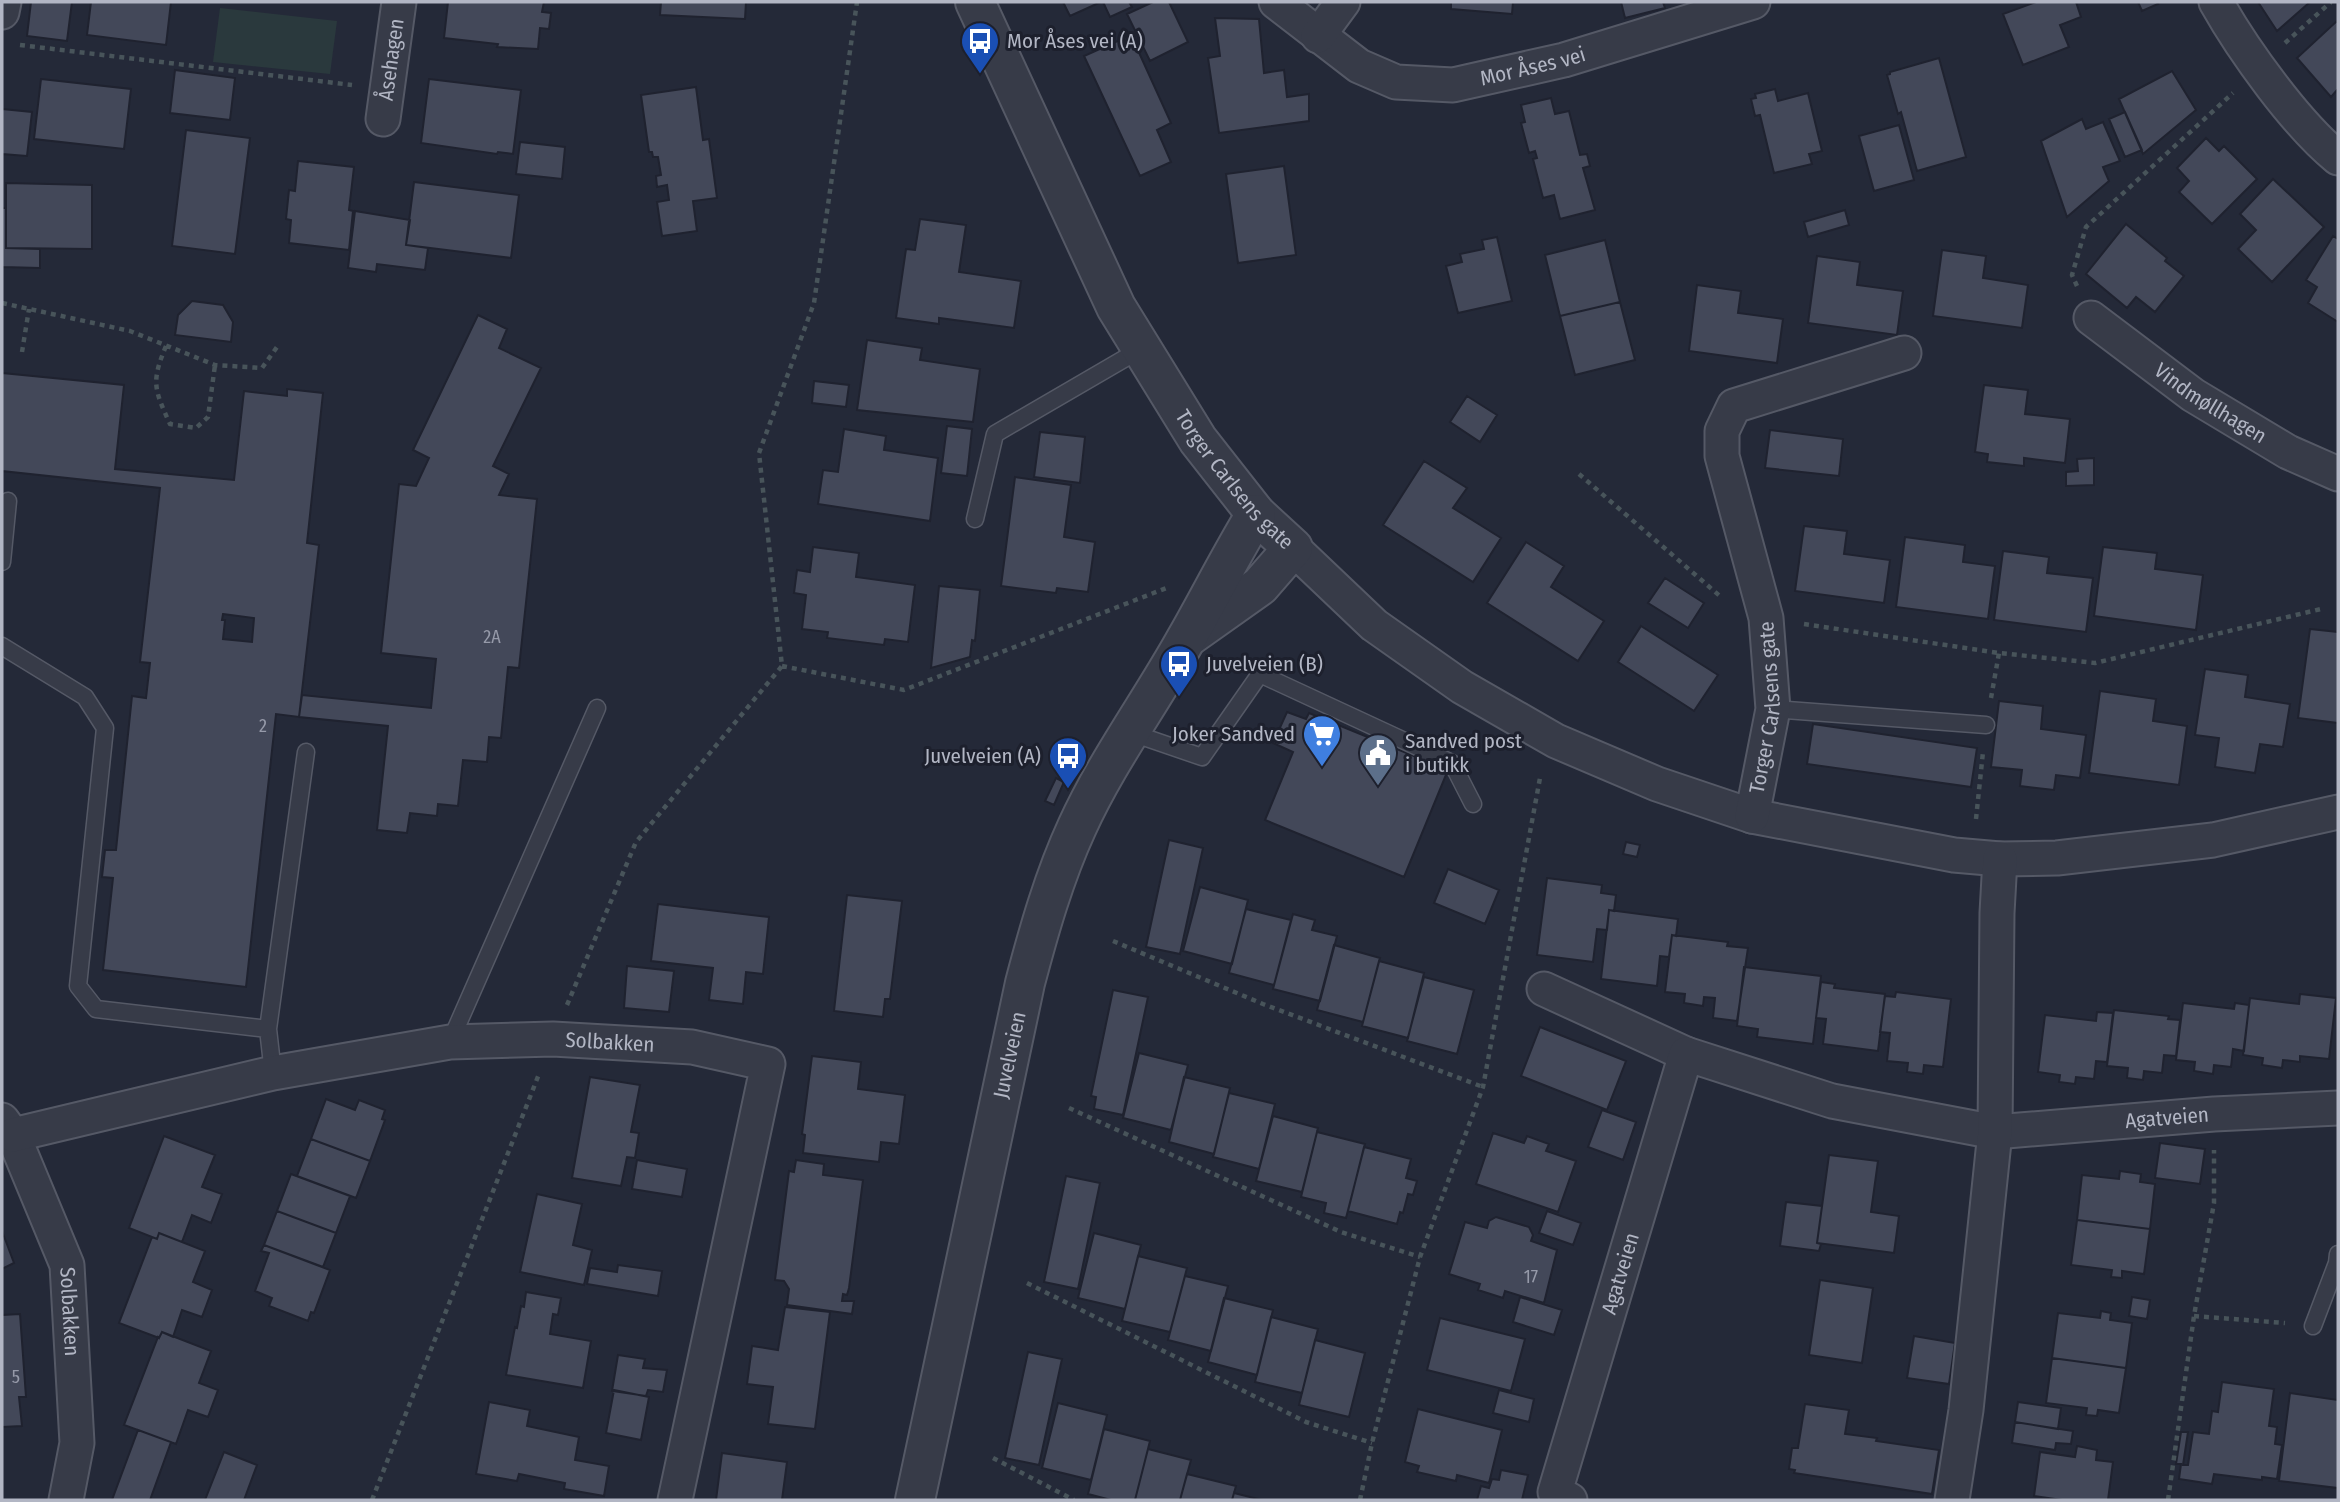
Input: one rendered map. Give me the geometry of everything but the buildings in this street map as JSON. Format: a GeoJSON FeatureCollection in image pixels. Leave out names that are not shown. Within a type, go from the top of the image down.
{"type":"FeatureCollection","features":[{"type":"Feature","properties":{"kind":"street"},"geometry":{"type":"LineString","coordinates":[[2,12],[4,2]]}},
{"type":"Feature","properties":{"kind":"street","name":"Åsehagen"},"geometry":{"type":"LineString","coordinates":[[385,103],[399,2]]}},
{"type":"Feature","properties":{"kind":"street","name":"Torger Carlsens gate"},"geometry":{"type":"LineString","coordinates":[[975,2],[1115,307],[1198,440],[1256,513],[1374,625],[1462,687],[1556,741],[1657,784],[1752,816],[1954,855],[2000,859],[2057,858],[2213,840],[2338,812]]}},
{"type":"Feature","properties":{"kind":"street","name":"Mor Åses vei"},"geometry":{"type":"LineString","coordinates":[[1276,2],[1359,66],[1396,82],[1453,85],[1564,60],[1753,2]]}},
{"type":"Feature","properties":{"kind":"street"},"geometry":{"type":"LineString","coordinates":[[1318,36],[1343,2]]}},
{"type":"Feature","properties":{"kind":"street"},"geometry":{"type":"LineString","coordinates":[[2216,2],[2260,68],[2318,142],[2338,158]]}},
{"type":"Feature","properties":{"kind":"street","name":"Vindmøllhagen"},"geometry":{"type":"LineString","coordinates":[[2091,318],[2193,396],[2288,452],[2338,474]]}},
{"type":"Feature","properties":{"kind":"street","name":"Torger Carlsens gate"},"geometry":{"type":"LineString","coordinates":[[1752,816],[1773,709],[1766,618],[1722,456],[1722,431],[1734,406],[1904,354]]}},
{"type":"Feature","properties":{"kind":"street","name":"Juvelveien"},"geometry":{"type":"LineString","coordinates":[[915,1500],[1022,996],[1046,905],[1077,827],[1256,513]]}},
{"type":"Feature","properties":{"kind":"street","name":"Juvelveien"},"geometry":{"type":"LineString","coordinates":[[1186,639],[1260,586],[1293,548]]}},
{"type":"Feature","properties":{"kind":"street"},"geometry":{"type":"LineString","coordinates":[[1952,1500],[1966,1410],[1995,1132],[2000,859]]}},
{"type":"Feature","properties":{"kind":"street","name":"Agatveien"},"geometry":{"type":"LineString","coordinates":[[1544,989],[1686,1054],[1832,1101],[1995,1132],[2338,1108]]}},
{"type":"Feature","properties":{"kind":"street","name":"Solbakken"},"geometry":{"type":"LineString","coordinates":[[66,1500],[77,1443],[67,1265],[7,1127],[273,1073],[450,1042],[553,1039],[692,1046],[768,1064],[675,1500]]}},
{"type":"Feature","properties":{"kind":"street","name":"Agatveien"},"geometry":{"type":"LineString","coordinates":[[1559,1497],[1686,1054]]}},
{"type":"Feature","properties":{"kind":"lane"},"geometry":{"type":"LineString","coordinates":[[975,519],[995,434],[1141,349]]}},
{"type":"Feature","properties":{"kind":"lane"},"geometry":{"type":"LineString","coordinates":[[2,562],[8,501]]}},
{"type":"Feature","properties":{"kind":"lane"},"geometry":{"type":"LineString","coordinates":[[2,646],[85,697],[105,727],[78,986],[96,1009],[268,1029]]}},
{"type":"Feature","properties":{"kind":"lane"},"geometry":{"type":"LineString","coordinates":[[1129,732],[1202,757],[1260,674],[1452,764],[1473,804]]}},
{"type":"Feature","properties":{"kind":"lane"},"geometry":{"type":"LineString","coordinates":[[450,1042],[597,708]]}},
{"type":"Feature","properties":{"kind":"lane"},"geometry":{"type":"LineString","coordinates":[[1773,709],[1986,725]]}},
{"type":"Feature","properties":{"kind":"lane"},"geometry":{"type":"LineString","coordinates":[[273,1073],[268,1029],[306,752]]}},
{"type":"Feature","properties":{"kind":"lane"},"geometry":{"type":"LineString","coordinates":[[2313,1326],[2338,1254]]}},
{"type":"Feature","properties":{"kind":"path"},"geometry":{"type":"LineString","coordinates":[[372,1500],[553,1039],[636,842],[782,666],[759,453],[814,303],[857,2]]}},
{"type":"Feature","properties":{"kind":"path"},"geometry":{"type":"LineString","coordinates":[[2091,318],[2073,275],[2086,227],[2260,68],[2293,34],[2331,2]]}},
{"type":"Feature","properties":{"kind":"path"},"geometry":{"type":"LineString","coordinates":[[15,44],[385,103]]}},
{"type":"Feature","properties":{"kind":"path"},"geometry":{"type":"LineString","coordinates":[[2,303],[130,331],[215,365],[262,369],[277,347]]}},
{"type":"Feature","properties":{"kind":"path"},"geometry":{"type":"LineString","coordinates":[[22,352],[29,309]]}},
{"type":"Feature","properties":{"kind":"path"},"geometry":{"type":"LineString","coordinates":[[166,346],[155,371],[156,395],[170,424],[196,428],[208,417],[215,365]]}},
{"type":"Feature","properties":{"kind":"path"},"geometry":{"type":"LineString","coordinates":[[1579,474],[1739,613],[1766,618],[1999,653],[2095,663],[2320,609]]}},
{"type":"Feature","properties":{"kind":"path"},"geometry":{"type":"LineString","coordinates":[[782,666],[904,690],[1168,587],[1177,588]]}},
{"type":"Feature","properties":{"kind":"path"},"geometry":{"type":"LineString","coordinates":[[1360,1500],[1420,1257],[1483,1087],[1541,778]]}},
{"type":"Feature","properties":{"kind":"path"},"geometry":{"type":"LineString","coordinates":[[1113,941],[1264,1004],[1483,1087]]}},
{"type":"Feature","properties":{"kind":"path"},"geometry":{"type":"LineString","coordinates":[[1069,1108],[1341,1232],[1420,1257]]}},
{"type":"Feature","properties":{"kind":"path"},"geometry":{"type":"LineString","coordinates":[[2168,1500],[2194,1316],[2214,1203],[2214,1115]]}},
{"type":"Feature","properties":{"kind":"path"},"geometry":{"type":"LineString","coordinates":[[1027,1283],[1306,1422],[1372,1443]]}},
{"type":"Feature","properties":{"kind":"path"},"geometry":{"type":"LineString","coordinates":[[2194,1316],[2313,1326]]}},
{"type":"Feature","properties":{"kind":"path"},"geometry":{"type":"LineString","coordinates":[[993,1458],[1074,1500]]}},
{"type":"Feature","properties":{"kind":"shaded area"},"geometry":{"type":"Polygon","coordinates":[[[220,8],[337,21],[330,74],[213,62],[220,8]]]}},
{"type":"Feature","properties":{"kind":"place","name":"Mor Åses vei (A)"},"geometry":{"type":"Point","coordinates":[980,75]}},
{"type":"Feature","properties":{"kind":"place","name":"Juvelveien (B)"},"geometry":{"type":"Point","coordinates":[1179,698]}},
{"type":"Feature","properties":{"kind":"place","name":"Joker Sandved"},"geometry":{"type":"Point","coordinates":[1322,768]}},
{"type":"Feature","properties":{"kind":"place","name":"Sandved post i butikk"},"geometry":{"type":"Point","coordinates":[1378,787]}},
{"type":"Feature","properties":{"kind":"place","name":"Juvelveien (A)"},"geometry":{"type":"Point","coordinates":[1068,790]}}]}
